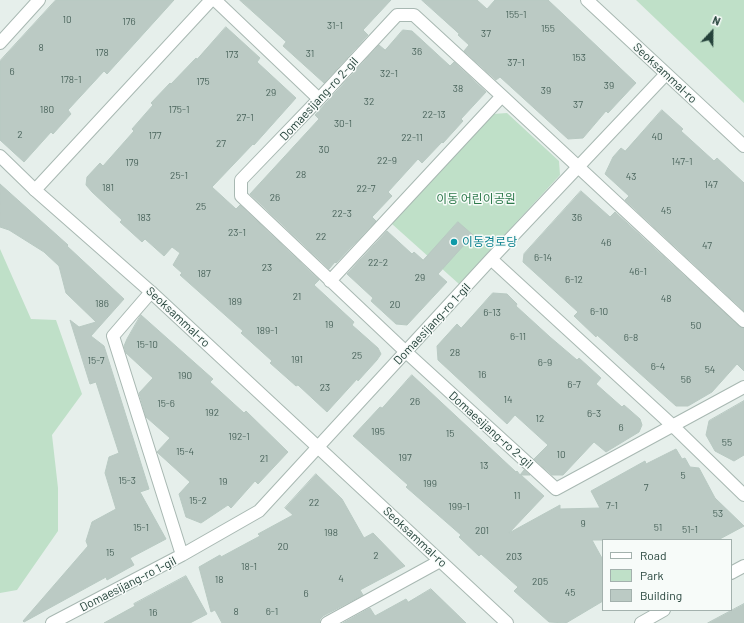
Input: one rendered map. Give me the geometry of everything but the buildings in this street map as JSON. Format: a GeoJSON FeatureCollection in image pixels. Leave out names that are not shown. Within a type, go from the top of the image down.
{"type":"FeatureCollection","features":[{"type":"Feature","properties":{"kind":"street"},"geometry":{"type":"LineString","coordinates":[[0,43],[39,0]]}},
{"type":"Feature","properties":{"kind":"street"},"geometry":{"type":"LineString","coordinates":[[35,190],[211,0]]}},
{"type":"Feature","properties":{"kind":"street"},"geometry":{"type":"LineString","coordinates":[[215,0],[319,99]]}},
{"type":"Feature","properties":{"kind":"street","name":"Seoksammal-ro"},"geometry":{"type":"LineString","coordinates":[[587,0],[744,146]]}},
{"type":"Feature","properties":{"kind":"street","name":"Domaesijang-ro 2-gil"},"geometry":{"type":"LineString","coordinates":[[744,321],[414,15],[397,15],[241,180],[241,196],[406,352],[556,489],[744,387]]}},
{"type":"Feature","properties":{"kind":"street","name":"Domaesijang-ro 1-gil"},"geometry":{"type":"LineString","coordinates":[[52,623],[182,555],[259,511],[491,259],[666,74]]}},
{"type":"Feature","properties":{"kind":"street"},"geometry":{"type":"LineString","coordinates":[[330,280],[502,96]]}},
{"type":"Feature","properties":{"kind":"street","name":"Seoksammal-ro"},"geometry":{"type":"LineString","coordinates":[[0,156],[35,190],[151,292],[507,623]]}},
{"type":"Feature","properties":{"kind":"street"},"geometry":{"type":"LineString","coordinates":[[491,259],[673,426],[744,495]]}},
{"type":"Feature","properties":{"kind":"street","name":"Domaesijang-ro 1-gil"},"geometry":{"type":"LineString","coordinates":[[151,292],[113,336],[182,555]]}},
{"type":"Feature","properties":{"kind":"street"},"geometry":{"type":"LineString","coordinates":[[327,623],[440,561]]}},
{"type":"Feature","properties":{"kind":"street"},"geometry":{"type":"LineString","coordinates":[[732,572],[744,566]]}},
{"type":"Feature","properties":{"kind":"street"},"geometry":{"type":"LineString","coordinates":[[641,623],[662,611]]}},
{"type":"Feature","properties":{"kind":"green space"},"geometry":{"type":"Polygon","coordinates":[[[636,0],[744,0],[744,103],[636,0]]]}},
{"type":"Feature","properties":{"kind":"green space","name":"이동 어린이공원"},"geometry":{"type":"Polygon","coordinates":[[[507,113],[559,161],[560,175],[459,284],[392,224],[493,114],[507,113]]]}},
{"type":"Feature","properties":{"kind":"green space"},"geometry":{"type":"Polygon","coordinates":[[[0,249],[31,319],[56,320],[82,394],[52,435],[58,488],[58,531],[17,590],[0,593],[0,249]]]}},
{"type":"Feature","properties":{"kind":"place","name":"이동경로당"},"geometry":{"type":"Point","coordinates":[454,242]}}]}
